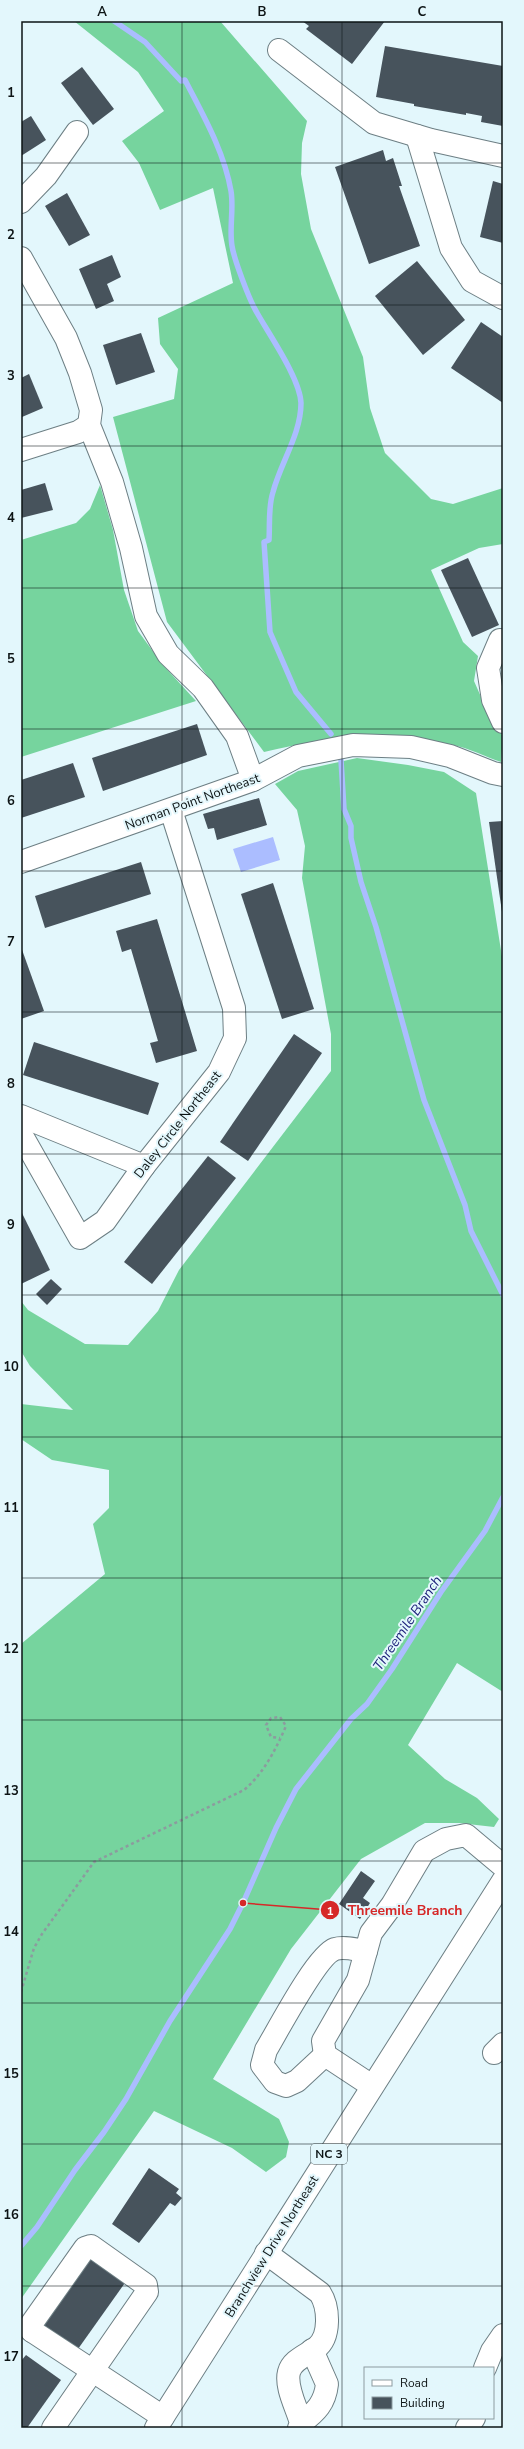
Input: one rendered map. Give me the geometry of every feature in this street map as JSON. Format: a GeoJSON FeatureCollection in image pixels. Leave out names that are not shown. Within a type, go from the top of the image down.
{"type":"FeatureCollection","features":[{"type":"Feature","properties":{"kind":"street"},"geometry":{"type":"LineString","coordinates":[[279,50],[374,123],[417,136],[503,156]]}},
{"type":"Feature","properties":{"kind":"street"},"geometry":{"type":"LineString","coordinates":[[21,202],[46,176],[76,132]]}},
{"type":"Feature","properties":{"kind":"street"},"geometry":{"type":"LineString","coordinates":[[417,136],[450,248],[472,281],[503,298]]}},
{"type":"Feature","properties":{"kind":"street"},"geometry":{"type":"LineString","coordinates":[[21,258],[66,338],[91,410],[89,425],[114,490],[131,548],[146,616],[168,654],[203,688],[237,736],[253,780]]}},
{"type":"Feature","properties":{"kind":"street"},"geometry":{"type":"LineString","coordinates":[[21,450],[78,432],[89,425]]}},
{"type":"Feature","properties":{"kind":"street"},"geometry":{"type":"LineString","coordinates":[[500,640],[488,668],[493,700],[503,722]]}},
{"type":"Feature","properties":{"kind":"street","name":"Norman Point Northeast"},"geometry":{"type":"LineString","coordinates":[[21,862],[253,780],[298,756],[353,745],[411,748],[450,756],[493,773],[503,775]]}},
{"type":"Feature","properties":{"kind":"street","name":"Daley Circle Northeast"},"geometry":{"type":"LineString","coordinates":[[21,1134],[80,1238],[105,1221],[144,1166],[219,1072],[235,1038],[234,1008],[171,810]]}},
{"type":"Feature","properties":{"kind":"street"},"geometry":{"type":"LineString","coordinates":[[21,1116],[144,1166]]}},
{"type":"Feature","properties":{"kind":"street"},"geometry":{"type":"LineString","coordinates":[[372,2086],[325,2055],[323,2041],[358,1980],[371,1933],[392,1905],[424,1851],[446,1839],[466,1835],[503,1866]]}},
{"type":"Feature","properties":{"kind":"street","name":"Branchview Drive Northeast"},"geometry":{"type":"LineString","coordinates":[[159,2423],[503,1881]]}},
{"type":"Feature","properties":{"kind":"street"},"geometry":{"type":"LineString","coordinates":[[325,2055],[297,2081],[286,2086],[275,2082],[262,2064],[266,2050],[323,1958],[335,1950],[345,1948],[366,1952]]}},
{"type":"Feature","properties":{"kind":"street"},"geometry":{"type":"LineString","coordinates":[[54,2428],[92,2371],[147,2292],[146,2285],[91,2246],[85,2248],[32,2323],[26,2336],[92,2371],[159,2423]]}},
{"type":"Feature","properties":{"kind":"street"},"geometry":{"type":"LineString","coordinates":[[266,2253],[320,2293],[325,2301],[328,2313],[326,2328],[318,2347],[312,2350],[295,2362],[289,2371],[289,2386],[300,2425],[316,2411],[324,2399],[327,2384],[312,2350]]}},
{"type":"Feature","properties":{"kind":"street"},"geometry":{"type":"LineString","coordinates":[[485,2367],[492,2351],[503,2335]]}},
{"type":"Feature","properties":{"kind":"street"},"geometry":{"type":"LineString","coordinates":[[467,2428],[473,2419]]}},
{"type":"Feature","properties":{"kind":"path"},"geometry":{"type":"LineString","coordinates":[[21,1992],[34,1948],[42,1934],[94,1862],[244,1790],[257,1779],[280,1738],[286,1726],[280,1717],[271,1718],[266,1725],[271,1737],[280,1738]]}},
{"type":"Feature","properties":{"kind":"green space"},"geometry":{"type":"Polygon","coordinates":[[[74,21],[220,21],[307,121],[302,143],[301,174],[311,229],[363,357],[370,408],[385,453],[431,499],[453,504],[503,488],[503,544],[479,548],[431,570],[463,642],[478,656],[474,681],[492,722],[503,736],[501,762],[459,746],[429,740],[406,738],[358,737],[334,739],[311,742],[264,752],[167,622],[113,417],[174,399],[178,369],[160,344],[158,318],[233,283],[213,188],[160,210],[139,163],[122,141],[164,111],[138,72],[74,21]]]}},
{"type":"Feature","properties":{"kind":"green space"},"geometry":{"type":"Polygon","coordinates":[[[100,485],[113,530],[124,590],[138,631],[163,665],[196,701],[21,757],[21,540],[76,523],[90,509],[100,485]]]}},
{"type":"Feature","properties":{"kind":"green space"},"geometry":{"type":"Polygon","coordinates":[[[357,758],[444,772],[476,793],[503,963],[503,1692],[457,1663],[408,1745],[445,1779],[477,1798],[499,1819],[494,1827],[459,1823],[425,1823],[361,1859],[291,1949],[213,2079],[279,2119],[289,2142],[286,2157],[266,2172],[232,2148],[154,2111],[21,2299],[21,1644],[105,1574],[93,1524],[109,1508],[109,1470],[52,1460],[21,1439],[21,1404],[73,1410],[30,1366],[21,1351],[21,1301],[28,1310],[85,1344],[128,1345],[158,1311],[179,1270],[331,1071],[331,1034],[302,878],[305,846],[297,810],[275,784],[298,771],[357,758]]]}},
{"type":"Feature","properties":{"kind":"water"},"geometry":{"type":"Polygon","coordinates":[[[273,837],[280,860],[241,872],[233,849],[273,837]]]}},
{"type":"Feature","properties":{"kind":"building"},"geometry":{"type":"Polygon","coordinates":[[[302,21],[385,21],[352,64],[306,29],[309,26],[302,21]]]}},
{"type":"Feature","properties":{"kind":"building"},"geometry":{"type":"Polygon","coordinates":[[[385,46],[503,66],[503,126],[481,122],[482,116],[466,113],[466,115],[414,106],[414,104],[376,97],[385,46]]]}},
{"type":"Feature","properties":{"kind":"building"},"geometry":{"type":"Polygon","coordinates":[[[82,67],[114,109],[93,125],[61,83],[82,67]]]}},
{"type":"Feature","properties":{"kind":"building"},"geometry":{"type":"Polygon","coordinates":[[[31,116],[46,140],[21,156],[21,122],[31,116]]]}},
{"type":"Feature","properties":{"kind":"building"},"geometry":{"type":"Polygon","coordinates":[[[383,150],[386,161],[393,158],[402,186],[399,186],[420,246],[369,264],[335,167],[383,150]]]}},
{"type":"Feature","properties":{"kind":"building"},"geometry":{"type":"Polygon","coordinates":[[[493,181],[503,184],[503,243],[480,237],[493,181]]]}},
{"type":"Feature","properties":{"kind":"building"},"geometry":{"type":"Polygon","coordinates":[[[67,193],[90,235],[69,246],[45,206],[67,193]]]}},
{"type":"Feature","properties":{"kind":"building"},"geometry":{"type":"Polygon","coordinates":[[[112,255],[121,277],[107,284],[114,301],[96,309],[79,269],[112,255]]]}},
{"type":"Feature","properties":{"kind":"building"},"geometry":{"type":"Polygon","coordinates":[[[417,261],[465,320],[423,355],[375,296],[417,261]]]}},
{"type":"Feature","properties":{"kind":"building"},"geometry":{"type":"Polygon","coordinates":[[[481,322],[503,337],[503,403],[451,368],[481,322]]]}},
{"type":"Feature","properties":{"kind":"building"},"geometry":{"type":"Polygon","coordinates":[[[141,333],[155,372],[116,385],[103,345],[141,333]]]}},
{"type":"Feature","properties":{"kind":"building"},"geometry":{"type":"Polygon","coordinates":[[[29,374],[43,408],[22,417],[21,378],[29,374]]]}},
{"type":"Feature","properties":{"kind":"building"},"geometry":{"type":"Polygon","coordinates":[[[45,483],[53,510],[21,518],[21,490],[45,483]]]}},
{"type":"Feature","properties":{"kind":"building"},"geometry":{"type":"Polygon","coordinates":[[[468,558],[499,625],[472,637],[441,570],[468,558]]]}},
{"type":"Feature","properties":{"kind":"building"},"geometry":{"type":"Polygon","coordinates":[[[197,724],[207,755],[103,791],[92,758],[197,724]]]}},
{"type":"Feature","properties":{"kind":"building"},"geometry":{"type":"Polygon","coordinates":[[[73,763],[85,797],[21,818],[21,780],[73,763]]]}},
{"type":"Feature","properties":{"kind":"building"},"geometry":{"type":"Polygon","coordinates":[[[259,798],[267,825],[217,840],[214,828],[208,829],[203,814],[259,798]]]}},
{"type":"Feature","properties":{"kind":"building"},"geometry":{"type":"Polygon","coordinates":[[[503,821],[503,912],[502,912],[489,822],[503,821]]]}},
{"type":"Feature","properties":{"kind":"building"},"geometry":{"type":"Polygon","coordinates":[[[141,862],[151,894],[45,928],[35,896],[141,862]]]}},
{"type":"Feature","properties":{"kind":"building"},"geometry":{"type":"Polygon","coordinates":[[[273,883],[314,1009],[282,1019],[241,894],[273,883]]]}},
{"type":"Feature","properties":{"kind":"building"},"geometry":{"type":"Polygon","coordinates":[[[157,919],[197,1051],[156,1063],[150,1043],[158,1041],[131,949],[122,952],[116,931],[157,919]]]}},
{"type":"Feature","properties":{"kind":"building"},"geometry":{"type":"Polygon","coordinates":[[[21,947],[44,1011],[21,1019],[21,947]]]}},
{"type":"Feature","properties":{"kind":"building"},"geometry":{"type":"Polygon","coordinates":[[[294,1034],[322,1053],[248,1161],[220,1142],[294,1034]]]}},
{"type":"Feature","properties":{"kind":"building"},"geometry":{"type":"Polygon","coordinates":[[[34,1042],[159,1083],[148,1115],[23,1075],[34,1042]]]}},
{"type":"Feature","properties":{"kind":"building"},"geometry":{"type":"Polygon","coordinates":[[[208,1156],[236,1178],[152,1284],[124,1262],[208,1156]]]}},
{"type":"Feature","properties":{"kind":"building"},"geometry":{"type":"Polygon","coordinates":[[[21,1211],[50,1270],[21,1284],[21,1211]]]}},
{"type":"Feature","properties":{"kind":"building"},"geometry":{"type":"Polygon","coordinates":[[[51,1279],[62,1289],[47,1305],[36,1294],[51,1279]]]}},
{"type":"Feature","properties":{"kind":"building"},"geometry":{"type":"Polygon","coordinates":[[[361,1871],[375,1881],[363,1898],[370,1903],[360,1919],[339,1904],[361,1871]]]}},
{"type":"Feature","properties":{"kind":"building"},"geometry":{"type":"Polygon","coordinates":[[[149,2168],[179,2189],[176,2193],[182,2198],[175,2206],[170,2203],[139,2243],[112,2224],[149,2168]]]}},
{"type":"Feature","properties":{"kind":"building"},"geometry":{"type":"Polygon","coordinates":[[[91,2255],[127,2280],[78,2349],[43,2325],[91,2255]]]}},
{"type":"Feature","properties":{"kind":"building"},"geometry":{"type":"Polygon","coordinates":[[[26,2355],[61,2380],[27,2428],[21,2428],[21,2361],[26,2355]]]}},
{"type":"Feature","properties":{"kind":"waterway"},"geometry":{"type":"LineString","coordinates":[[114,21],[145,42],[181,81],[185,80],[206,120],[228,176],[232,198],[231,232],[233,252],[253,305],[283,356],[299,393],[301,403],[298,426],[276,481],[271,498],[269,540],[264,542],[270,632],[296,692],[331,734]]}},
{"type":"Feature","properties":{"kind":"waterway"},"geometry":{"type":"LineString","coordinates":[[341,760],[344,809],[351,826],[351,838],[361,882],[376,927],[424,1100],[465,1205],[471,1231],[503,1295]]}},
{"type":"Feature","properties":{"kind":"waterway","name":"Threemile Branch"},"geometry":{"type":"LineString","coordinates":[[21,2246],[37,2227],[75,2170],[104,2132],[126,2099],[170,2021],[230,1929],[276,1828],[296,1789],[351,1719],[367,1704],[392,1669],[441,1592],[485,1531],[503,1497]]}},
{"type":"Feature","properties":{"kind":"place","name":"Threemile Branch"},"geometry":{"type":"Point","coordinates":[243,1903]}}]}
